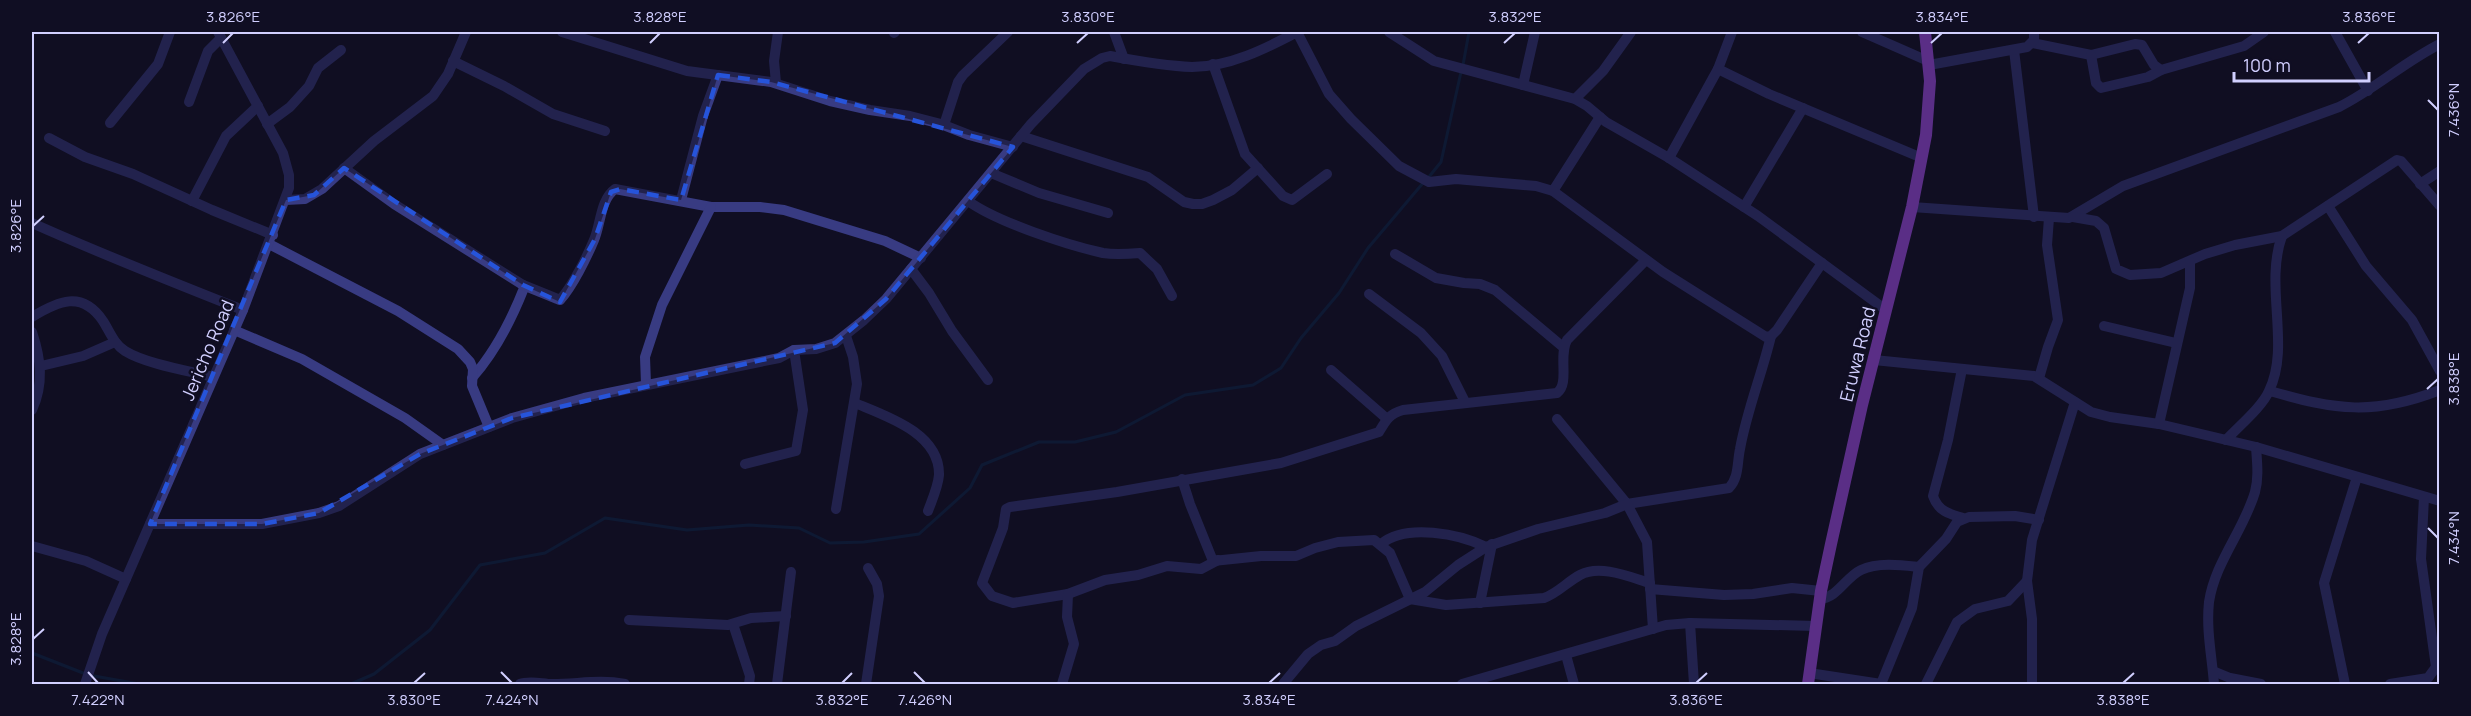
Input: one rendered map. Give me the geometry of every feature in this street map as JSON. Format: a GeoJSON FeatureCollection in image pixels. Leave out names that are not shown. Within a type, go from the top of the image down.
{"type":"FeatureCollection","features":[{"type":"Feature","properties":{"kind":"main road","name":"Eruwa Road"},"geometry":{"type":"LineString","coordinates":[[1809,679],[1820,595],[1922,158],[1930,101],[1929,63],[1924,32]]}},
{"type":"Feature","properties":{"kind":"street"},"geometry":{"type":"LineString","coordinates":[[110,123],[158,64],[170,32]]}},
{"type":"Feature","properties":{"kind":"street"},"geometry":{"type":"LineString","coordinates":[[562,32],[687,71],[776,83],[830,101],[910,116],[1013,147]]}},
{"type":"Feature","properties":{"kind":"street"},"geometry":{"type":"LineString","coordinates":[[776,83],[774,61],[778,32]]}},
{"type":"Feature","properties":{"kind":"street"},"geometry":{"type":"LineString","coordinates":[[944,125],[958,82],[1008,32]]}},
{"type":"Feature","properties":{"kind":"street"},"geometry":{"type":"LineString","coordinates":[[1114,32],[1124,59]]}},
{"type":"Feature","properties":{"kind":"street"},"geometry":{"type":"LineString","coordinates":[[150,524],[262,524],[319,513],[339,506],[420,454],[512,418],[646,384],[778,358],[794,350],[816,349],[846,336],[886,299],[1021,136],[1084,69],[1102,58],[1194,67],[1213,64],[1266,48],[1296,32],[1320,81],[1336,103],[1399,166],[1432,182],[1456,179],[1536,186],[1553,191],[1647,260],[1766,337],[1771,336]]}},
{"type":"Feature","properties":{"kind":"street"},"geometry":{"type":"LineString","coordinates":[[1389,32],[1434,61],[1575,99],[1744,207],[1886,310]]}},
{"type":"Feature","properties":{"kind":"street"},"geometry":{"type":"LineString","coordinates":[[1523,85],[1535,32]]}},
{"type":"Feature","properties":{"kind":"street"},"geometry":{"type":"LineString","coordinates":[[1575,99],[1603,71],[1631,32]]}},
{"type":"Feature","properties":{"kind":"street"},"geometry":{"type":"LineString","coordinates":[[1670,158],[1718,69],[1732,32]]}},
{"type":"Feature","properties":{"kind":"street"},"geometry":{"type":"LineString","coordinates":[[1862,32],[1929,63],[2014,50],[2032,44],[2091,55],[2135,44],[2142,45],[2154,65],[2161,70]]}},
{"type":"Feature","properties":{"kind":"street"},"geometry":{"type":"LineString","coordinates":[[2032,44],[2034,32]]}},
{"type":"Feature","properties":{"kind":"street"},"geometry":{"type":"LineString","coordinates":[[2091,55],[2096,82],[2101,88],[2148,77],[2161,70],[2244,46],[2264,32]]}},
{"type":"Feature","properties":{"kind":"street"},"geometry":{"type":"LineString","coordinates":[[2335,32],[2368,91]]}},
{"type":"Feature","properties":{"kind":"street"},"geometry":{"type":"LineString","coordinates":[[286,200],[304,199],[314,195],[374,141],[433,96],[448,74],[461,33]]}},
{"type":"Feature","properties":{"kind":"street"},"geometry":{"type":"LineString","coordinates":[[189,102],[208,51],[220,35]]}},
{"type":"Feature","properties":{"kind":"street","name":"Jericho Road"},"geometry":{"type":"LineString","coordinates":[[85,684],[102,633],[243,310],[289,188],[287,165],[220,35]]}},
{"type":"Feature","properties":{"kind":"street"},"geometry":{"type":"LineString","coordinates":[[2073,217],[2123,186],[2339,107],[2368,91],[2421,53],[2439,44]]}},
{"type":"Feature","properties":{"kind":"street"},"geometry":{"type":"LineString","coordinates":[[267,124],[290,107],[309,86],[318,68],[341,50]]}},
{"type":"Feature","properties":{"kind":"street"},"geometry":{"type":"LineString","coordinates":[[2014,50],[2034,217]]}},
{"type":"Feature","properties":{"kind":"street"},"geometry":{"type":"LineString","coordinates":[[453,61],[553,114],[605,131]]}},
{"type":"Feature","properties":{"kind":"street"},"geometry":{"type":"LineString","coordinates":[[1213,64],[1245,154],[1287,200],[1292,200],[1327,174]]}},
{"type":"Feature","properties":{"kind":"street"},"geometry":{"type":"LineString","coordinates":[[1718,69],[1922,158]]}},
{"type":"Feature","properties":{"kind":"street"},"geometry":{"type":"LineString","coordinates":[[681,200],[703,116],[717,75]]}},
{"type":"Feature","properties":{"kind":"street"},"geometry":{"type":"LineString","coordinates":[[192,201],[226,136],[258,106]]}},
{"type":"Feature","properties":{"kind":"street"},"geometry":{"type":"LineString","coordinates":[[1744,207],[1803,108]]}},
{"type":"Feature","properties":{"kind":"street"},"geometry":{"type":"LineString","coordinates":[[1553,191],[1600,117]]}},
{"type":"Feature","properties":{"kind":"street"},"geometry":{"type":"LineString","coordinates":[[1021,136],[1148,177],[1184,202],[1193,204],[1213,200],[1232,190],[1258,168]]}},
{"type":"Feature","properties":{"kind":"street"},"geometry":{"type":"LineString","coordinates":[[49,138],[85,157],[133,174],[271,239],[449,342],[470,362],[472,386],[489,427]]}},
{"type":"Feature","properties":{"kind":"street"},"geometry":{"type":"LineString","coordinates":[[1912,207],[2049,218],[2073,217],[2096,221],[2104,228],[2116,269],[2121,273],[2161,273],[2205,254],[2235,245],[2282,236],[2397,160],[2402,161],[2439,206]]}},
{"type":"Feature","properties":{"kind":"street"},"geometry":{"type":"LineString","coordinates":[[344,168],[394,204],[523,285],[560,300],[595,239],[603,208],[615,189],[711,207],[760,207],[784,210],[885,241],[921,258]]}},
{"type":"Feature","properties":{"kind":"street"},"geometry":{"type":"LineString","coordinates":[[2420,184],[2439,171]]}},
{"type":"Feature","properties":{"kind":"street"},"geometry":{"type":"LineString","coordinates":[[991,173],[1039,193],[1108,213]]}},
{"type":"Feature","properties":{"kind":"street"},"geometry":{"type":"LineString","coordinates":[[968,201],[988,214],[1046,236],[1102,253],[1140,253],[1157,269],[1172,296]]}},
{"type":"Feature","properties":{"kind":"street"},"geometry":{"type":"LineString","coordinates":[[2328,206],[2366,266],[2412,320],[2439,371]]}},
{"type":"Feature","properties":{"kind":"street"},"geometry":{"type":"LineString","coordinates":[[646,384],[645,357],[662,305],[711,207]]}},
{"type":"Feature","properties":{"kind":"street"},"geometry":{"type":"LineString","coordinates":[[2039,378],[2058,321],[2047,245],[2049,218]]}},
{"type":"Feature","properties":{"kind":"street"},"geometry":{"type":"LineString","coordinates":[[32,223],[91,250],[243,310]]}},
{"type":"Feature","properties":{"kind":"street"},"geometry":{"type":"LineString","coordinates":[[2226,440],[2270,391],[2277,365],[2274,273],[2276,252],[2282,236]]}},
{"type":"Feature","properties":{"kind":"street"},"geometry":{"type":"LineString","coordinates":[[1395,254],[1436,278],[1480,284],[1495,290],[1563,347]]}},
{"type":"Feature","properties":{"kind":"street"},"geometry":{"type":"LineString","coordinates":[[1218,560],[1202,569],[1167,566],[1138,575],[1105,580],[1068,594],[1013,603],[992,596],[982,583],[1003,528],[1006,509],[1281,463],[1379,432],[1386,418],[1403,410],[1557,393],[1562,389],[1564,383],[1563,347],[1567,340],[1647,260]]}},
{"type":"Feature","properties":{"kind":"street"},"geometry":{"type":"LineString","coordinates":[[2158,424],[2190,288],[2190,262]]}},
{"type":"Feature","properties":{"kind":"street"},"geometry":{"type":"LineString","coordinates":[[1283,684],[1308,654],[1321,645],[1340,638],[1356,626],[1425,592],[1458,565],[1489,545],[1538,529],[1605,513],[1627,504],[1728,488],[1734,484],[1746,420],[1761,380],[1771,336],[1821,263]]}},
{"type":"Feature","properties":{"kind":"street"},"geometry":{"type":"LineString","coordinates":[[911,269],[988,380]]}},
{"type":"Feature","properties":{"kind":"street"},"geometry":{"type":"LineString","coordinates":[[472,378],[493,352],[517,306],[523,285]]}},
{"type":"Feature","properties":{"kind":"street"},"geometry":{"type":"LineString","coordinates":[[1369,294],[1421,333],[1442,356],[1465,402]]}},
{"type":"Feature","properties":{"kind":"street"},"geometry":{"type":"LineString","coordinates":[[32,316],[56,303],[77,302],[89,306],[96,312],[116,342],[127,352],[213,377]]}},
{"type":"Feature","properties":{"kind":"street"},"geometry":{"type":"LineString","coordinates":[[2104,326],[2176,343]]}},
{"type":"Feature","properties":{"kind":"street"},"geometry":{"type":"LineString","coordinates":[[234,330],[302,359],[412,422],[443,445]]}},
{"type":"Feature","properties":{"kind":"street"},"geometry":{"type":"LineString","coordinates":[[32,332],[41,366],[39,387],[32,410]]}},
{"type":"Feature","properties":{"kind":"street"},"geometry":{"type":"LineString","coordinates":[[836,509],[857,384],[846,336]]}},
{"type":"Feature","properties":{"kind":"street"},"geometry":{"type":"LineString","coordinates":[[41,366],[83,356],[116,342]]}},
{"type":"Feature","properties":{"kind":"street"},"geometry":{"type":"LineString","coordinates":[[745,464],[796,451],[803,410],[794,350]]}},
{"type":"Feature","properties":{"kind":"street"},"geometry":{"type":"LineString","coordinates":[[1874,360],[2039,378],[2091,412],[2158,424],[2256,447],[2439,501]]}},
{"type":"Feature","properties":{"kind":"street"},"geometry":{"type":"LineString","coordinates":[[1962,369],[1948,440],[1933,496],[1936,505],[1946,513],[1963,518],[2015,516],[2039,520]]}},
{"type":"Feature","properties":{"kind":"street"},"geometry":{"type":"LineString","coordinates":[[1331,370],[1386,418]]}},
{"type":"Feature","properties":{"kind":"street"},"geometry":{"type":"LineString","coordinates":[[2270,391],[2316,404],[2365,409],[2439,390]]}},
{"type":"Feature","properties":{"kind":"street"},"geometry":{"type":"LineString","coordinates":[[2032,684],[2032,619],[2027,581],[2032,540],[2075,402]]}},
{"type":"Feature","properties":{"kind":"street"},"geometry":{"type":"LineString","coordinates":[[855,403],[914,430],[933,454],[938,464],[939,477],[928,511]]}},
{"type":"Feature","properties":{"kind":"street"},"geometry":{"type":"LineString","coordinates":[[1557,419],[1627,504],[1647,542],[1653,629]]}},
{"type":"Feature","properties":{"kind":"street"},"geometry":{"type":"LineString","coordinates":[[2214,684],[2208,633],[2209,602],[2223,560],[2255,492],[2258,476],[2256,447]]}},
{"type":"Feature","properties":{"kind":"street"},"geometry":{"type":"LineString","coordinates":[[2345,684],[2324,583],[2357,477]]}},
{"type":"Feature","properties":{"kind":"street"},"geometry":{"type":"LineString","coordinates":[[1182,479],[1213,561],[1261,556],[1296,556],[1316,548],[1356,540],[1374,540],[1390,553],[1410,599]]}},
{"type":"Feature","properties":{"kind":"street"},"geometry":{"type":"LineString","coordinates":[[2393,684],[2428,678],[2436,667],[2421,559],[2424,497]]}},
{"type":"Feature","properties":{"kind":"street"},"geometry":{"type":"LineString","coordinates":[[1809,679],[1881,684],[1912,608],[1919,567],[1963,518]]}},
{"type":"Feature","properties":{"kind":"street"},"geometry":{"type":"LineString","coordinates":[[1381,544],[1387,539],[1414,532],[1466,537],[1489,545]]}},
{"type":"Feature","properties":{"kind":"street"},"geometry":{"type":"LineString","coordinates":[[1480,603],[1489,545]]}},
{"type":"Feature","properties":{"kind":"street"},"geometry":{"type":"LineString","coordinates":[[32,546],[87,561],[126,579]]}},
{"type":"Feature","properties":{"kind":"street"},"geometry":{"type":"LineString","coordinates":[[1410,599],[1446,605],[1544,598],[1552,595],[1582,573],[1591,571],[1622,574],[1650,586],[1724,595],[1753,594],[1792,588],[1831,597],[1846,580],[1870,567],[1893,565],[1919,567]]}},
{"type":"Feature","properties":{"kind":"street"},"geometry":{"type":"LineString","coordinates":[[866,684],[879,596],[877,585],[868,568]]}},
{"type":"Feature","properties":{"kind":"street"},"geometry":{"type":"LineString","coordinates":[[777,684],[791,572]]}},
{"type":"Feature","properties":{"kind":"street"},"geometry":{"type":"LineString","coordinates":[[1926,684],[1957,622],[1975,609],[2008,601],[2027,581]]}},
{"type":"Feature","properties":{"kind":"street"},"geometry":{"type":"LineString","coordinates":[[1062,684],[1074,644],[1067,617],[1068,594]]}},
{"type":"Feature","properties":{"kind":"street"},"geometry":{"type":"LineString","coordinates":[[628,620],[733,624],[751,618],[786,616]]}},
{"type":"Feature","properties":{"kind":"street"},"geometry":{"type":"LineString","coordinates":[[1690,623],[1694,684]]}},
{"type":"Feature","properties":{"kind":"street"},"geometry":{"type":"LineString","coordinates":[[1462,684],[1653,629],[1690,623],[1815,626]]}},
{"type":"Feature","properties":{"kind":"street"},"geometry":{"type":"LineString","coordinates":[[733,624],[750,676],[749,684]]}},
{"type":"Feature","properties":{"kind":"street"},"geometry":{"type":"LineString","coordinates":[[1566,655],[1574,684]]}},
{"type":"Feature","properties":{"kind":"street"},"geometry":{"type":"LineString","coordinates":[[2213,671],[2230,678],[2261,684]]}},
{"type":"Feature","properties":{"kind":"street"},"geometry":{"type":"LineString","coordinates":[[520,684],[602,680],[625,684]]}},
{"type":"Feature","properties":{"kind":"highlighted area"},"geometry":{"type":"Polygon","coordinates":[[[718,75],[771,82],[1013,147],[886,299],[835,343],[512,418],[420,454],[319,513],[262,524],[150,524],[286,200],[314,195],[344,168],[523,285],[560,302],[595,239],[611,192],[620,189],[681,200],[718,75]]]}},
{"type":"Feature","properties":{"kind":"waterway"},"geometry":{"type":"LineString","coordinates":[[1463,65],[1469,32]]}},
{"type":"Feature","properties":{"kind":"waterway"},"geometry":{"type":"LineString","coordinates":[[1428,178],[1441,162],[1461,72]]}},
{"type":"Feature","properties":{"kind":"waterway"},"geometry":{"type":"LineString","coordinates":[[351,684],[374,674],[430,630],[480,565],[545,553],[605,518],[687,530],[749,525],[799,528],[830,543],[864,542],[919,534],[970,488],[982,465],[1039,442],[1075,442],[1116,432],[1185,395],[1253,385],[1281,368],[1301,338],[1339,293],[1368,248],[1423,183]]}},
{"type":"Feature","properties":{"kind":"waterway"},"geometry":{"type":"LineString","coordinates":[[32,653],[83,673]]}},
{"type":"Feature","properties":{"kind":"waterway"},"geometry":{"type":"LineString","coordinates":[[94,676],[139,684]]}}]}
